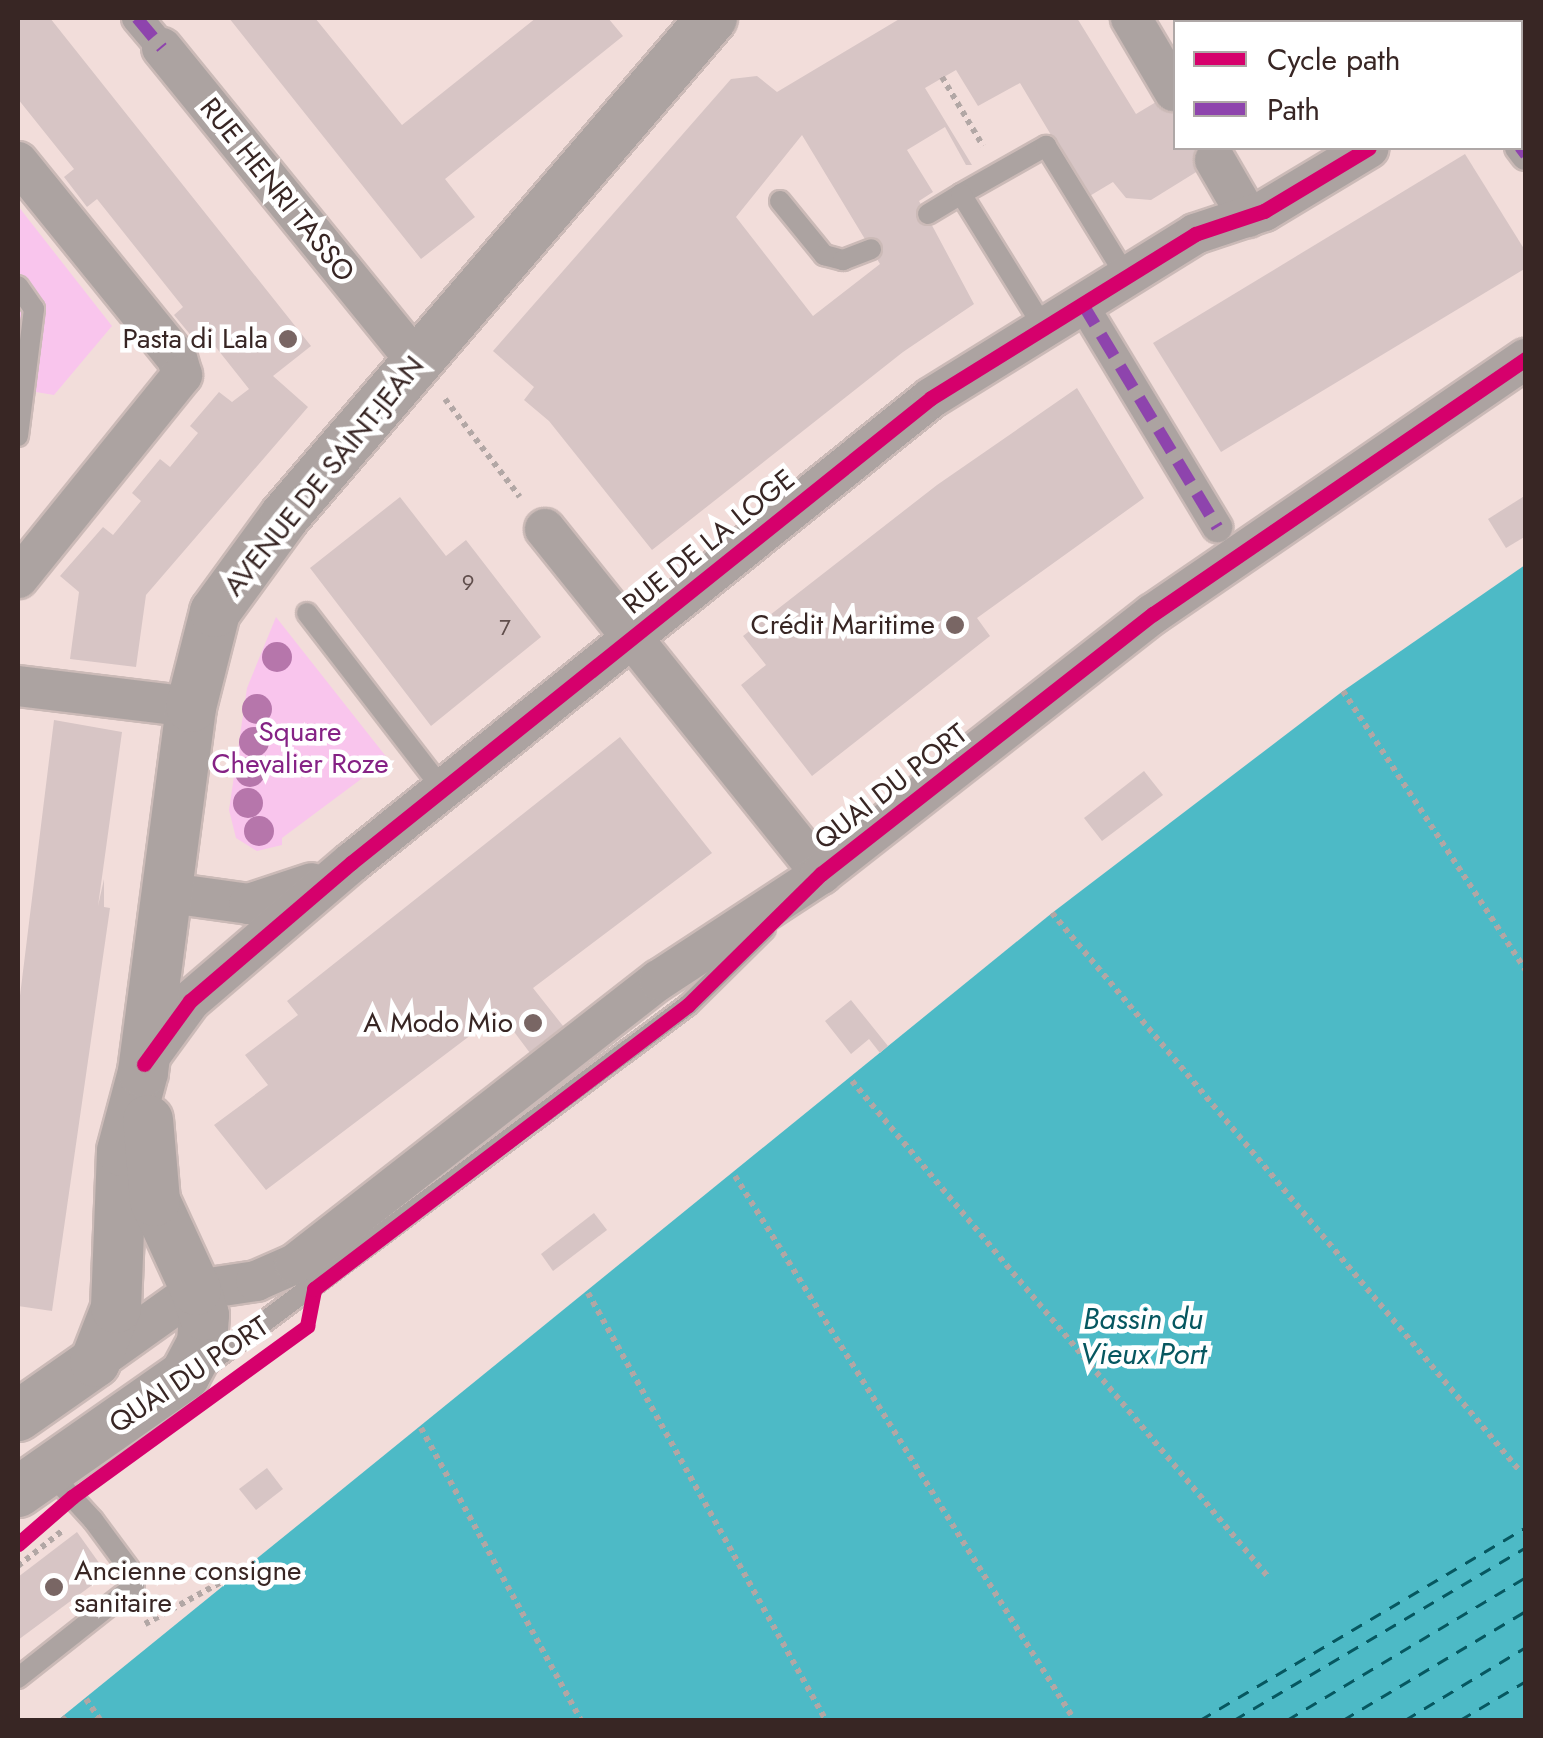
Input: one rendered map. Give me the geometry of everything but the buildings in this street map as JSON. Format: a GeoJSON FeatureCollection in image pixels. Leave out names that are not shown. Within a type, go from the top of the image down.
{"type":"FeatureCollection","features":[{"type":"Feature","properties":{"kind":"street","name":"AVENUE DE SAINT-JEAN"},"geometry":{"type":"LineString","coordinates":[[658,77],[688,18]]}},
{"type":"Feature","properties":{"kind":"street","name":"AVENUE DE SAINT-JEAN"},"geometry":{"type":"LineString","coordinates":[[94,1362],[116,1308],[118,1188],[144,1068],[170,893],[191,707],[215,612],[233,584],[417,362],[712,18]]}},
{"type":"Feature","properties":{"kind":"street"},"geometry":{"type":"LineString","coordinates":[[1131,18],[1173,88]]}},
{"type":"Feature","properties":{"kind":"street","name":"RUE HENRI TASSO"},"geometry":{"type":"LineString","coordinates":[[150,33],[417,362]]}},
{"type":"Feature","properties":{"kind":"street","name":"RUE DE LA LOGE"},"geometry":{"type":"LineString","coordinates":[[144,1068],[190,1001],[352,863],[931,398],[1195,234],[1248,217],[1366,150]]}},
{"type":"Feature","properties":{"kind":"street"},"geometry":{"type":"LineString","coordinates":[[1215,160],[1248,217]]}},
{"type":"Feature","properties":{"kind":"street"},"geometry":{"type":"LineString","coordinates":[[18,162],[178,358],[182,375],[18,578]]}},
{"type":"Feature","properties":{"kind":"street"},"geometry":{"type":"LineString","coordinates":[[1082,303],[1217,527]]}},
{"type":"Feature","properties":{"kind":"street","name":"QUAI DU PORT"},"geometry":{"type":"LineString","coordinates":[[18,1416],[196,1290],[256,1281],[295,1264],[659,980],[821,874],[1153,614],[1526,359]]}},
{"type":"Feature","properties":{"kind":"street"},"geometry":{"type":"LineString","coordinates":[[545,530],[821,874]]}},
{"type":"Feature","properties":{"kind":"street"},"geometry":{"type":"LineString","coordinates":[[18,686],[191,707]]}},
{"type":"Feature","properties":{"kind":"street","name":"RUE DE LA LOGE"},"geometry":{"type":"LineString","coordinates":[[170,893],[248,904],[283,898],[352,863]]}},
{"type":"Feature","properties":{"kind":"street","name":"AVENUE DE SAINT-JEAN"},"geometry":{"type":"LineString","coordinates":[[144,1068],[155,1201],[196,1290],[204,1332],[186,1375]]}},
{"type":"Feature","properties":{"kind":"street","name":"QUAI DU PORT"},"geometry":{"type":"LineString","coordinates":[[56,1493],[186,1375]]}},
{"type":"Feature","properties":{"kind":"lane"},"geometry":{"type":"LineString","coordinates":[[928,214],[1046,146],[1126,276]]}},
{"type":"Feature","properties":{"kind":"lane"},"geometry":{"type":"LineString","coordinates":[[961,194],[1043,326]]}},
{"type":"Feature","properties":{"kind":"lane"},"geometry":{"type":"LineString","coordinates":[[780,202],[824,255],[842,260],[871,250]]}},
{"type":"Feature","properties":{"kind":"lane"},"geometry":{"type":"LineString","coordinates":[[18,286],[34,309],[18,436]]}},
{"type":"Feature","properties":{"kind":"lane"},"geometry":{"type":"LineString","coordinates":[[306,613],[442,788]]}},
{"type":"Feature","properties":{"kind":"lane","name":"QUAI DU PORT"},"geometry":{"type":"LineString","coordinates":[[186,1375],[314,1289],[688,1005],[821,874]]}},
{"type":"Feature","properties":{"kind":"lane"},"geometry":{"type":"LineString","coordinates":[[18,1678],[134,1586],[133,1574],[56,1493]]}},
{"type":"Feature","properties":{"kind":"path"},"geometry":{"type":"LineString","coordinates":[[942,77],[999,173]]}},
{"type":"Feature","properties":{"kind":"path"},"geometry":{"type":"LineString","coordinates":[[477,440],[545,530]]}},
{"type":"Feature","properties":{"kind":"path"},"geometry":{"type":"LineString","coordinates":[[1343,691],[1526,971]]}},
{"type":"Feature","properties":{"kind":"path"},"geometry":{"type":"LineString","coordinates":[[1052,913],[1518,1470]]}},
{"type":"Feature","properties":{"kind":"path"},"geometry":{"type":"LineString","coordinates":[[852,1081],[1268,1578]]}},
{"type":"Feature","properties":{"kind":"path"},"geometry":{"type":"LineString","coordinates":[[735,1176],[1073,1718]]}},
{"type":"Feature","properties":{"kind":"path"},"geometry":{"type":"LineString","coordinates":[[588,1294],[826,1720]]}},
{"type":"Feature","properties":{"kind":"path"},"geometry":{"type":"LineString","coordinates":[[421,1428],[580,1720]]}},
{"type":"Feature","properties":{"kind":"path"},"geometry":{"type":"LineString","coordinates":[[18,1544],[56,1493]]}},
{"type":"Feature","properties":{"kind":"path"},"geometry":{"type":"LineString","coordinates":[[18,1566],[56,1493]]}},
{"type":"Feature","properties":{"kind":"path"},"geometry":{"type":"LineString","coordinates":[[86,1698],[100,1720]]}},
{"type":"Feature","properties":{"kind":"green space"},"geometry":{"type":"Polygon","coordinates":[[[18,206],[112,326],[54,395],[18,389],[18,206]]]}},
{"type":"Feature","properties":{"kind":"green space","name":"Square Chevalier Roze"},"geometry":{"type":"Polygon","coordinates":[[[276,617],[388,759],[282,838],[282,845],[257,851],[236,838],[229,810],[247,688],[276,617]]]}},
{"type":"Feature","properties":{"kind":"water","name":"Bassin du Vieux Port"},"geometry":{"type":"Polygon","coordinates":[[[1525,565],[1525,1720],[58,1720],[1052,913],[1343,691],[1525,565]]]}},
{"type":"Feature","properties":{"kind":"ferry route"},"geometry":{"type":"LineString","coordinates":[[1200,1720],[1526,1527]]}},
{"type":"Feature","properties":{"kind":"ferry route"},"geometry":{"type":"LineString","coordinates":[[1234,1720],[1526,1547]]}},
{"type":"Feature","properties":{"kind":"ferry route"},"geometry":{"type":"LineString","coordinates":[[1287,1720],[1526,1577]]}},
{"type":"Feature","properties":{"kind":"ferry route"},"geometry":{"type":"LineString","coordinates":[[1343,1720],[1526,1611]]}},
{"type":"Feature","properties":{"kind":"ferry route"},"geometry":{"type":"LineString","coordinates":[[1405,1720],[1526,1647]]}},
{"type":"Feature","properties":{"kind":"ferry route"},"geometry":{"type":"LineString","coordinates":[[1460,1720],[1526,1681]]}},
{"type":"Feature","properties":{"kind":"marked path"},"geometry":{"type":"LineString","coordinates":[[137,18],[162,48]]}},
{"type":"Feature","properties":{"kind":"marked path"},"geometry":{"type":"LineString","coordinates":[[1522,150],[1526,155]]}},
{"type":"Feature","properties":{"kind":"marked path"},"geometry":{"type":"LineString","coordinates":[[1082,303],[1217,527]]}},
{"type":"Feature","properties":{"kind":"cycle path"},"geometry":{"type":"LineString","coordinates":[[144,1064],[190,1001],[351,863],[931,398],[1195,234],[1264,211],[1366,150]]}},
{"type":"Feature","properties":{"kind":"cycle path"},"geometry":{"type":"LineString","coordinates":[[18,1544],[72,1497],[307,1326],[314,1289],[688,1005],[821,874],[1153,614],[1526,359]]}},
{"type":"Feature","properties":{"kind":"place","name":"Pasta di Lala"},"geometry":{"type":"Point","coordinates":[288,339]}},
{"type":"Feature","properties":{"kind":"place","name":"Crédit Maritime"},"geometry":{"type":"Point","coordinates":[955,625]}},
{"type":"Feature","properties":{"kind":"place","name":"A Modo Mio"},"geometry":{"type":"Point","coordinates":[533,1023]}},
{"type":"Feature","properties":{"kind":"place","name":"Ancienne consigne sanitaire"},"geometry":{"type":"Point","coordinates":[54,1587]}}]}
